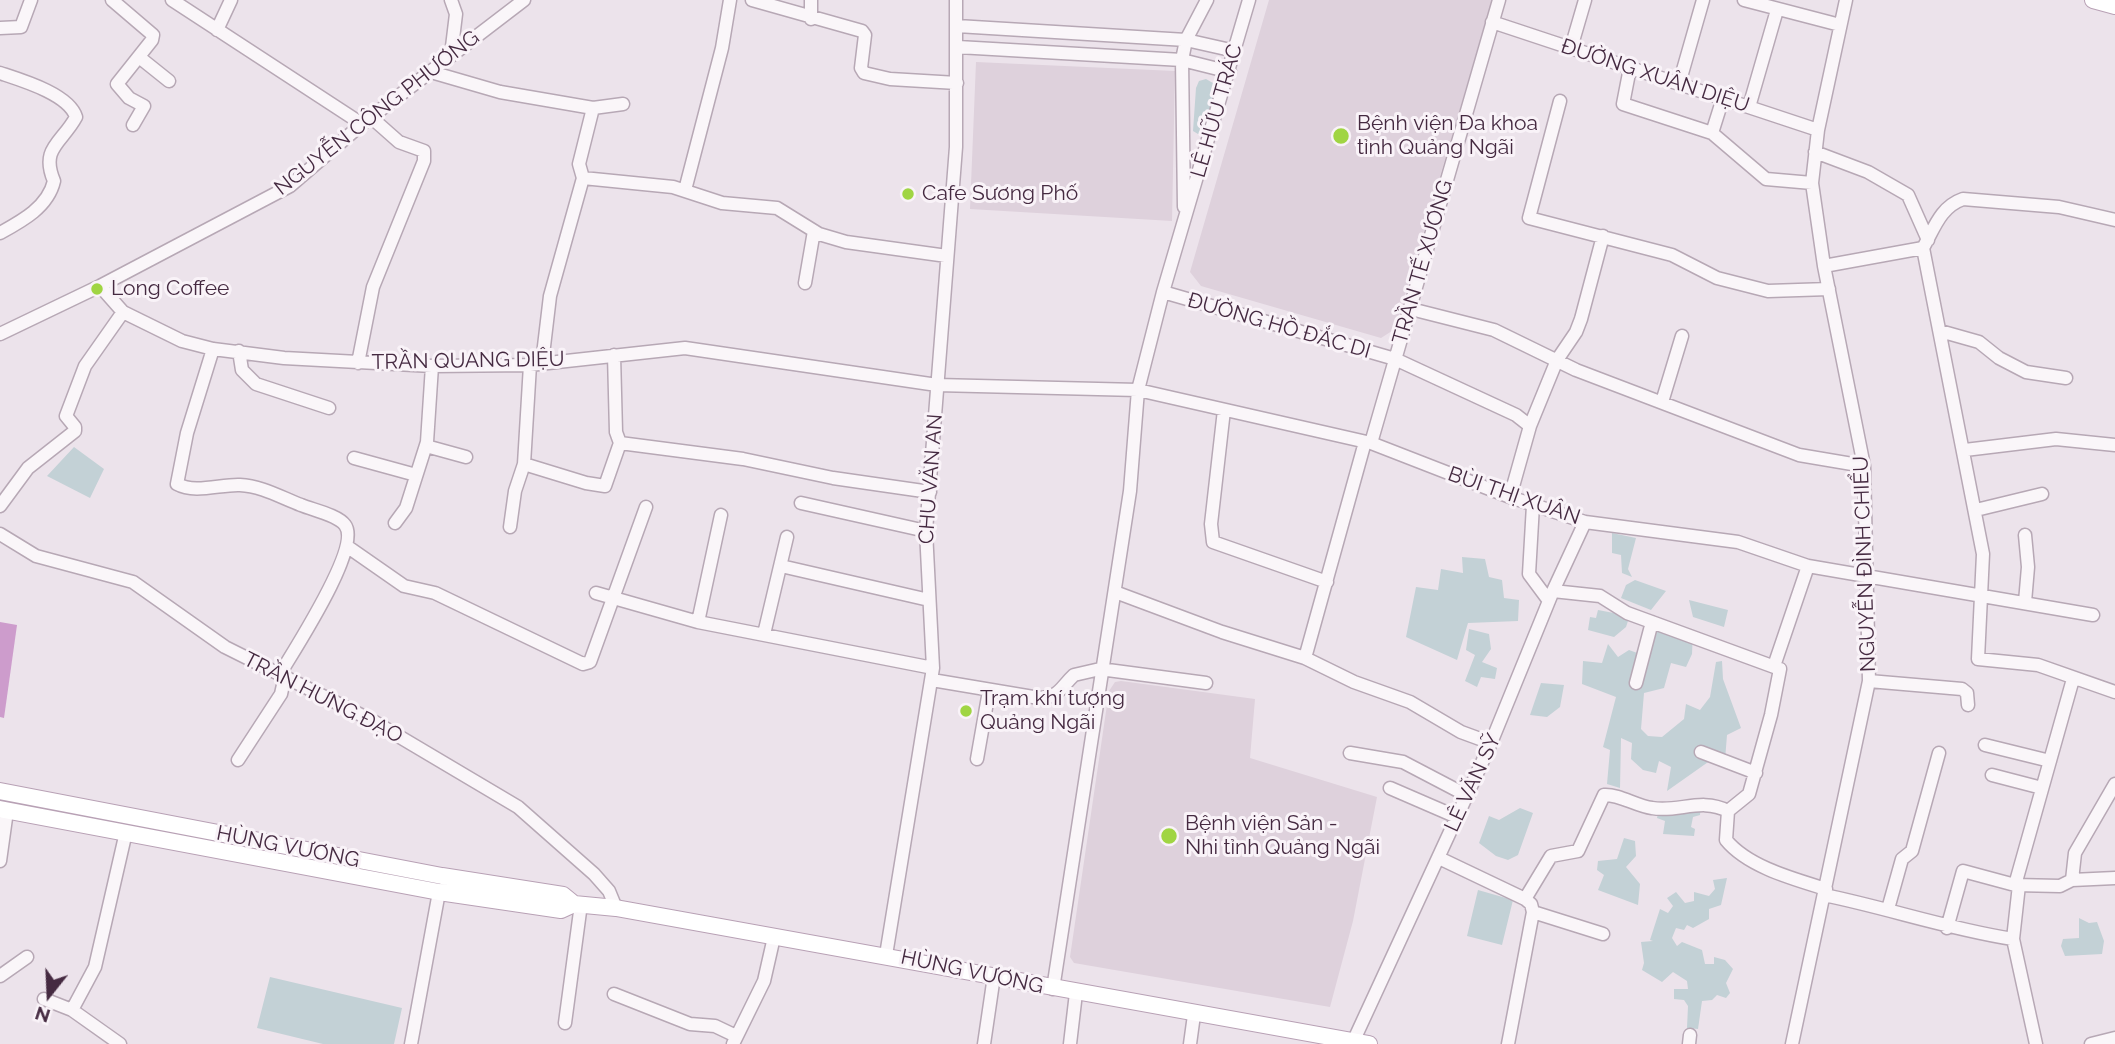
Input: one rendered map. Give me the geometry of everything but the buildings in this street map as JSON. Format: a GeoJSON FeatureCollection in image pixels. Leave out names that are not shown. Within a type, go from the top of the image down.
{"type":"FeatureCollection","features":[{"type":"Feature","properties":{"kind":"main road"},"geometry":{"type":"LineString","coordinates":[[2093,0],[2115,6]]}},
{"type":"Feature","properties":{"kind":"main road","name":"HÙNG VƯƠNG"},"geometry":{"type":"LineString","coordinates":[[0,791],[138,828],[439,892],[490,891]]}},
{"type":"Feature","properties":{"kind":"main road","name":"HÙNG VƯƠNG"},"geometry":{"type":"LineString","coordinates":[[4,810],[138,828],[490,891],[561,910],[578,904],[616,908],[886,955],[1194,1015],[1361,1043]]}},
{"type":"Feature","properties":{"kind":"street"},"geometry":{"type":"LineString","coordinates":[[0,27],[21,27],[31,0]]}},
{"type":"Feature","properties":{"kind":"street"},"geometry":{"type":"LineString","coordinates":[[112,0],[153,35],[117,84],[129,98],[144,106],[133,125]]}},
{"type":"Feature","properties":{"kind":"street"},"geometry":{"type":"LineString","coordinates":[[172,0],[399,142],[424,150],[424,162],[373,288],[358,363]]}},
{"type":"Feature","properties":{"kind":"street"},"geometry":{"type":"LineString","coordinates":[[218,30],[231,0]]}},
{"type":"Feature","properties":{"kind":"street"},"geometry":{"type":"LineString","coordinates":[[450,55],[456,14],[452,0]]}},
{"type":"Feature","properties":{"kind":"street","name":"NGUYỄN CÔNG PHƯƠNG"},"geometry":{"type":"LineString","coordinates":[[0,334],[100,286],[290,186],[450,55],[524,0]]}},
{"type":"Feature","properties":{"kind":"street"},"geometry":{"type":"LineString","coordinates":[[685,190],[722,48],[730,0]]}},
{"type":"Feature","properties":{"kind":"street"},"geometry":{"type":"LineString","coordinates":[[752,0],[811,19],[862,31],[865,34],[861,68],[864,73],[890,79],[957,83]]}},
{"type":"Feature","properties":{"kind":"street"},"geometry":{"type":"LineString","coordinates":[[811,0],[811,19]]}},
{"type":"Feature","properties":{"kind":"street","name":"CHU VĂN AN"},"geometry":{"type":"LineString","coordinates":[[886,955],[933,674],[926,531],[957,83],[956,0]]}},
{"type":"Feature","properties":{"kind":"street","name":"LÊ HỮU TRÁC"},"geometry":{"type":"LineString","coordinates":[[1185,221],[1182,60],[1186,40],[1207,0]]}},
{"type":"Feature","properties":{"kind":"street","name":"LÊ HỮU TRÁC"},"geometry":{"type":"LineString","coordinates":[[1053,989],[1100,669],[1130,491],[1138,390],[1163,292],[1230,72],[1249,0]]}},
{"type":"Feature","properties":{"kind":"street","name":"TRẦN TẾ XƯƠNG"},"geometry":{"type":"LineString","coordinates":[[1305,658],[1368,442],[1411,309],[1499,0]]}},
{"type":"Feature","properties":{"kind":"street"},"geometry":{"type":"LineString","coordinates":[[1571,48],[1585,0]]}},
{"type":"Feature","properties":{"kind":"street"},"geometry":{"type":"LineString","coordinates":[[1679,84],[1703,0]]}},
{"type":"Feature","properties":{"kind":"street"},"geometry":{"type":"LineString","coordinates":[[1744,0],[1840,25]]}},
{"type":"Feature","properties":{"kind":"street","name":"NGUYỄN ĐÌNH CHIỂU"},"geometry":{"type":"LineString","coordinates":[[1792,1044],[1869,681],[1864,466],[1824,266],[1812,183],[1818,130],[1846,0]]}},
{"type":"Feature","properties":{"kind":"street"},"geometry":{"type":"LineString","coordinates":[[1749,107],[1777,10]]}},
{"type":"Feature","properties":{"kind":"street","name":"ĐƯỜNG XUÂN DIỆU"},"geometry":{"type":"LineString","coordinates":[[1492,22],[1818,130]]}},
{"type":"Feature","properties":{"kind":"street"},"geometry":{"type":"LineString","coordinates":[[957,26],[1186,40],[1235,51]]}},
{"type":"Feature","properties":{"kind":"street"},"geometry":{"type":"LineString","coordinates":[[958,47],[1182,60],[1230,72]]}},
{"type":"Feature","properties":{"kind":"street"},"geometry":{"type":"LineString","coordinates":[[139,57],[169,81]]}},
{"type":"Feature","properties":{"kind":"street"},"geometry":{"type":"LineString","coordinates":[[1630,68],[1623,104],[1712,134],[1766,179],[1812,183]]}},
{"type":"Feature","properties":{"kind":"street"},"geometry":{"type":"LineString","coordinates":[[431,72],[500,92],[593,108],[623,104]]}},
{"type":"Feature","properties":{"kind":"street"},"geometry":{"type":"LineString","coordinates":[[0,74],[42,89],[64,102],[76,117],[49,156],[48,165],[54,181],[46,200],[29,216],[0,233]]}},
{"type":"Feature","properties":{"kind":"street"},"geometry":{"type":"LineString","coordinates":[[1712,134],[1723,98]]}},
{"type":"Feature","properties":{"kind":"street"},"geometry":{"type":"LineString","coordinates":[[1560,101],[1529,218],[1672,255],[1717,278],[1768,291],[1829,289]]}},
{"type":"Feature","properties":{"kind":"street"},"geometry":{"type":"LineString","coordinates":[[510,527],[514,491],[524,464],[536,364],[550,296],[583,178],[579,164],[593,108]]}},
{"type":"Feature","properties":{"kind":"street"},"geometry":{"type":"LineString","coordinates":[[1815,152],[1868,172],[1908,195],[1925,244],[1983,554],[1976,655],[1980,661],[2038,665],[2115,692]]}},
{"type":"Feature","properties":{"kind":"street"},"geometry":{"type":"LineString","coordinates":[[583,178],[685,190],[722,203],[777,208],[814,231],[846,242],[947,256]]}},
{"type":"Feature","properties":{"kind":"street"},"geometry":{"type":"LineString","coordinates":[[1824,266],[1925,244],[1942,212],[1951,204],[1963,200],[2059,207],[2115,220]]}},
{"type":"Feature","properties":{"kind":"street"},"geometry":{"type":"LineString","coordinates":[[805,283],[814,231]]}},
{"type":"Feature","properties":{"kind":"street"},"geometry":{"type":"LineString","coordinates":[[1510,497],[1530,426],[1557,360],[1576,332],[1603,236]]}},
{"type":"Feature","properties":{"kind":"street","name":"TRẦN QUANG DIỆU"},"geometry":{"type":"LineString","coordinates":[[100,286],[123,312],[182,341],[213,349],[358,363],[432,366],[536,364],[685,348],[937,385]]}},
{"type":"Feature","properties":{"kind":"street","name":"ĐƯỜNG HỒ ĐẮC DI"},"geometry":{"type":"LineString","coordinates":[[1163,292],[1395,359],[1505,409],[1530,426]]}},
{"type":"Feature","properties":{"kind":"street"},"geometry":{"type":"LineString","coordinates":[[1411,309],[1494,330],[1585,374],[1799,455],[1864,466]]}},
{"type":"Feature","properties":{"kind":"street"},"geometry":{"type":"LineString","coordinates":[[0,506],[28,468],[75,431],[66,416],[85,366],[123,312]]}},
{"type":"Feature","properties":{"kind":"street"},"geometry":{"type":"LineString","coordinates":[[1940,331],[1979,342],[1999,358],[2026,372],[2066,378]]}},
{"type":"Feature","properties":{"kind":"street"},"geometry":{"type":"LineString","coordinates":[[1662,402],[1682,336]]}},
{"type":"Feature","properties":{"kind":"street"},"geometry":{"type":"LineString","coordinates":[[213,349],[187,433],[177,484],[188,487],[242,485],[263,489],[341,521],[349,534],[348,547],[331,585],[283,675],[281,694],[238,760]]}},
{"type":"Feature","properties":{"kind":"street"},"geometry":{"type":"LineString","coordinates":[[239,351],[242,370],[256,384],[329,408]]}},
{"type":"Feature","properties":{"kind":"street"},"geometry":{"type":"LineString","coordinates":[[524,464],[605,486],[620,443],[616,432],[614,355]]}},
{"type":"Feature","properties":{"kind":"street"},"geometry":{"type":"LineString","coordinates":[[396,523],[406,508],[426,446],[432,366]]}},
{"type":"Feature","properties":{"kind":"street","name":"BÙI THỊ XUÂN"},"geometry":{"type":"LineString","coordinates":[[937,385],[1138,390],[1368,442],[1510,497],[1586,522],[1738,542],[1808,566],[1868,574],[2093,615]]}},
{"type":"Feature","properties":{"kind":"street"},"geometry":{"type":"LineString","coordinates":[[1224,410],[1211,524],[1213,542],[1327,582]]}},
{"type":"Feature","properties":{"kind":"street"},"geometry":{"type":"LineString","coordinates":[[1965,450],[2056,439],[2115,445]]}},
{"type":"Feature","properties":{"kind":"street"},"geometry":{"type":"LineString","coordinates":[[620,443],[731,457],[833,478],[930,492]]}},
{"type":"Feature","properties":{"kind":"street"},"geometry":{"type":"LineString","coordinates":[[426,446],[466,457]]}},
{"type":"Feature","properties":{"kind":"street"},"geometry":{"type":"LineString","coordinates":[[354,458],[416,475]]}},
{"type":"Feature","properties":{"kind":"street"},"geometry":{"type":"LineString","coordinates":[[1976,510],[2042,494]]}},
{"type":"Feature","properties":{"kind":"street"},"geometry":{"type":"LineString","coordinates":[[801,503],[926,531]]}},
{"type":"Feature","properties":{"kind":"street"},"geometry":{"type":"LineString","coordinates":[[1533,505],[1529,575],[1551,596],[1600,596],[1627,612],[1774,666],[1781,672],[1749,794],[1728,811],[1726,840],[1735,849],[1771,869],[1825,892],[1947,928],[2013,939]]}},
{"type":"Feature","properties":{"kind":"street"},"geometry":{"type":"LineString","coordinates":[[348,547],[404,586],[435,593],[583,664],[590,662],[646,507]]}},
{"type":"Feature","properties":{"kind":"street"},"geometry":{"type":"LineString","coordinates":[[698,622],[721,515]]}},
{"type":"Feature","properties":{"kind":"street","name":"LÊ VĂN SỸ"},"geometry":{"type":"LineString","coordinates":[[1361,1043],[1491,743],[1551,596],[1586,522]]}},
{"type":"Feature","properties":{"kind":"street","name":"TRẦN HƯNG ĐẠO"},"geometry":{"type":"LineString","coordinates":[[0,534],[36,556],[133,582],[225,647],[373,721],[518,807],[594,874],[609,891],[616,908]]}},
{"type":"Feature","properties":{"kind":"street"},"geometry":{"type":"LineString","coordinates":[[2025,535],[2025,602]]}},
{"type":"Feature","properties":{"kind":"street"},"geometry":{"type":"LineString","coordinates":[[765,634],[787,537]]}},
{"type":"Feature","properties":{"kind":"street"},"geometry":{"type":"LineString","coordinates":[[781,566],[929,600]]}},
{"type":"Feature","properties":{"kind":"street"},"geometry":{"type":"LineString","coordinates":[[1774,666],[1808,566]]}},
{"type":"Feature","properties":{"kind":"street"},"geometry":{"type":"LineString","coordinates":[[1115,592],[1222,632],[1305,658],[1354,682],[1410,702],[1461,732],[1491,743]]}},
{"type":"Feature","properties":{"kind":"street"},"geometry":{"type":"LineString","coordinates":[[596,593],[698,622],[765,634],[933,674],[989,691],[1051,697],[1063,691],[1073,676],[1100,669],[1206,683]]}},
{"type":"Feature","properties":{"kind":"street"},"geometry":{"type":"LineString","coordinates":[[1636,683],[1652,622]]}},
{"type":"Feature","properties":{"kind":"street"},"geometry":{"type":"LineString","coordinates":[[2036,1044],[2013,939],[2017,885],[2073,678]]}},
{"type":"Feature","properties":{"kind":"street"},"geometry":{"type":"LineString","coordinates":[[1869,681],[1962,689],[1967,693],[1968,705]]}},
{"type":"Feature","properties":{"kind":"street"},"geometry":{"type":"LineString","coordinates":[[977,759],[989,691]]}},
{"type":"Feature","properties":{"kind":"street"},"geometry":{"type":"LineString","coordinates":[[1985,745],[2050,761]]}},
{"type":"Feature","properties":{"kind":"street"},"geometry":{"type":"LineString","coordinates":[[1701,752],[1756,772]]}},
{"type":"Feature","properties":{"kind":"street"},"geometry":{"type":"LineString","coordinates":[[1350,753],[1403,762],[1468,796]]}},
{"type":"Feature","properties":{"kind":"street"},"geometry":{"type":"LineString","coordinates":[[1888,909],[1902,859],[1912,851],[1939,753]]}},
{"type":"Feature","properties":{"kind":"street"},"geometry":{"type":"LineString","coordinates":[[1993,775],[2042,788]]}},
{"type":"Feature","properties":{"kind":"street"},"geometry":{"type":"LineString","coordinates":[[2072,880],[2075,853],[2115,784]]}},
{"type":"Feature","properties":{"kind":"street"},"geometry":{"type":"LineString","coordinates":[[1390,788],[1457,817]]}},
{"type":"Feature","properties":{"kind":"street"},"geometry":{"type":"LineString","coordinates":[[1525,900],[1551,856],[1578,850],[1604,795],[1654,809],[1701,804],[1728,811]]}},
{"type":"Feature","properties":{"kind":"street"},"geometry":{"type":"LineString","coordinates":[[0,861],[4,810]]}},
{"type":"Feature","properties":{"kind":"street"},"geometry":{"type":"LineString","coordinates":[[72,1010],[95,967],[138,828]]}},
{"type":"Feature","properties":{"kind":"street"},"geometry":{"type":"LineString","coordinates":[[1439,858],[1525,900],[1531,904],[1534,912],[1508,1044]]}},
{"type":"Feature","properties":{"kind":"street"},"geometry":{"type":"LineString","coordinates":[[1947,928],[1963,871],[2017,885],[2060,886],[2072,880],[2115,878]]}},
{"type":"Feature","properties":{"kind":"street"},"geometry":{"type":"LineString","coordinates":[[411,1044],[439,892]]}},
{"type":"Feature","properties":{"kind":"street"},"geometry":{"type":"LineString","coordinates":[[565,1023],[578,904]]}},
{"type":"Feature","properties":{"kind":"street"},"geometry":{"type":"LineString","coordinates":[[1534,912],[1603,934]]}},
{"type":"Feature","properties":{"kind":"street"},"geometry":{"type":"LineString","coordinates":[[614,994],[690,1024],[715,1026],[735,1040],[764,981],[774,937]]}},
{"type":"Feature","properties":{"kind":"street"},"geometry":{"type":"LineString","coordinates":[[0,976],[27,957]]}},
{"type":"Feature","properties":{"kind":"street"},"geometry":{"type":"LineString","coordinates":[[984,1044],[994,976]]}},
{"type":"Feature","properties":{"kind":"street"},"geometry":{"type":"LineString","coordinates":[[1070,1044],[1076,993]]}},
{"type":"Feature","properties":{"kind":"street"},"geometry":{"type":"LineString","coordinates":[[44,999],[72,1010],[120,1044]]}},
{"type":"Feature","properties":{"kind":"street"},"geometry":{"type":"LineString","coordinates":[[1190,1044],[1194,1015]]}},
{"type":"Feature","properties":{"kind":"street"},"geometry":{"type":"LineString","coordinates":[[2091,1044],[2115,1038]]}},
{"type":"Feature","properties":{"kind":"shaded area","name":"Bệnh viện Đa khoa tỉnh Quảng Ngãi"},"geometry":{"type":"Polygon","coordinates":[[[1269,0],[1492,0],[1395,329],[1381,338],[1201,286],[1190,272],[1269,0]]]}},
{"type":"Feature","properties":{"kind":"shaded area"},"geometry":{"type":"Polygon","coordinates":[[[976,62],[1175,71],[1172,221],[970,209],[976,62]]]}},
{"type":"Feature","properties":{"kind":"shaded area"},"geometry":{"type":"Polygon","coordinates":[[[1206,79],[1218,86],[1203,133],[1198,134],[1193,131],[1196,88],[1199,81],[1206,79]]]}},
{"type":"Feature","properties":{"kind":"shaded area"},"geometry":{"type":"Polygon","coordinates":[[[74,447],[104,469],[90,498],[47,476],[74,447]]]}},
{"type":"Feature","properties":{"kind":"shaded area"},"geometry":{"type":"Polygon","coordinates":[[[1612,533],[1636,538],[1628,569],[1632,577],[1622,573],[1621,555],[1612,553],[1612,533]]]}},
{"type":"Feature","properties":{"kind":"shaded area"},"geometry":{"type":"Polygon","coordinates":[[[1462,557],[1485,559],[1489,577],[1502,580],[1504,598],[1519,600],[1518,621],[1468,623],[1457,660],[1406,637],[1416,587],[1438,590],[1441,569],[1463,573],[1462,557]]]}},
{"type":"Feature","properties":{"kind":"shaded area"},"geometry":{"type":"Polygon","coordinates":[[[1635,580],[1666,591],[1651,610],[1621,598],[1626,585],[1635,580]]]}},
{"type":"Feature","properties":{"kind":"shaded area"},"geometry":{"type":"Polygon","coordinates":[[[1689,600],[1728,610],[1724,627],[1693,617],[1689,600]]]}},
{"type":"Feature","properties":{"kind":"shaded area"},"geometry":{"type":"Polygon","coordinates":[[[1598,610],[1619,614],[1631,612],[1626,627],[1614,637],[1588,630],[1590,617],[1596,618],[1598,610]]]}},
{"type":"Feature","properties":{"kind":"shaded area"},"geometry":{"type":"Polygon","coordinates":[[[0,622],[17,625],[4,718],[0,717],[0,622]]]}},
{"type":"Feature","properties":{"kind":"shaded area"},"geometry":{"type":"Polygon","coordinates":[[[1658,623],[1693,632],[1692,654],[1686,667],[1671,663],[1664,688],[1644,693],[1641,729],[1648,736],[1662,737],[1684,719],[1686,704],[1700,710],[1710,697],[1716,662],[1722,661],[1723,679],[1741,728],[1727,735],[1725,760],[1711,760],[1667,791],[1671,767],[1659,761],[1656,773],[1643,770],[1631,759],[1632,743],[1621,738],[1620,788],[1607,784],[1610,750],[1603,747],[1616,697],[1582,684],[1583,661],[1602,663],[1608,644],[1618,657],[1629,650],[1640,654],[1647,634],[1656,635],[1658,623]]]}},
{"type":"Feature","properties":{"kind":"shaded area"},"geometry":{"type":"Polygon","coordinates":[[[1469,629],[1489,634],[1491,649],[1482,662],[1497,668],[1495,679],[1481,677],[1477,687],[1465,681],[1475,655],[1466,650],[1469,629]]]}},
{"type":"Feature","properties":{"kind":"shaded area","name":"Bệnh viện Sản - Nhi tỉnh Quảng Ngãi"},"geometry":{"type":"Polygon","coordinates":[[[1115,682],[1255,699],[1250,758],[1377,797],[1353,921],[1330,1007],[1074,963],[1070,957],[1109,691],[1115,682]]]}},
{"type":"Feature","properties":{"kind":"shaded area"},"geometry":{"type":"Polygon","coordinates":[[[1541,683],[1564,685],[1560,707],[1547,717],[1530,715],[1541,683]]]}},
{"type":"Feature","properties":{"kind":"shaded area"},"geometry":{"type":"Polygon","coordinates":[[[1701,802],[1700,815],[1693,817],[1691,827],[1695,829],[1694,836],[1663,834],[1665,821],[1657,818],[1659,809],[1701,802]]]}},
{"type":"Feature","properties":{"kind":"shaded area"},"geometry":{"type":"Polygon","coordinates":[[[1520,808],[1533,813],[1518,855],[1508,860],[1496,856],[1479,843],[1489,816],[1499,820],[1520,808]]]}},
{"type":"Feature","properties":{"kind":"shaded area"},"geometry":{"type":"Polygon","coordinates":[[[1624,838],[1635,841],[1636,856],[1626,867],[1640,884],[1638,905],[1598,890],[1604,875],[1597,870],[1598,861],[1617,859],[1624,838]]]}},
{"type":"Feature","properties":{"kind":"shaded area"},"geometry":{"type":"Polygon","coordinates":[[[1727,878],[1721,905],[1709,909],[1709,919],[1693,928],[1687,925],[1684,930],[1676,928],[1672,938],[1677,946],[1682,942],[1702,950],[1705,964],[1714,964],[1714,957],[1725,960],[1733,969],[1726,983],[1730,993],[1726,998],[1717,995],[1712,1000],[1702,1001],[1698,1029],[1687,1028],[1688,1006],[1684,1000],[1674,999],[1674,989],[1688,989],[1687,981],[1673,972],[1662,982],[1642,970],[1644,963],[1641,942],[1653,941],[1650,940],[1660,909],[1668,913],[1673,906],[1667,898],[1676,892],[1685,903],[1694,901],[1694,892],[1709,896],[1715,889],[1713,880],[1727,878]]]}},
{"type":"Feature","properties":{"kind":"shaded area"},"geometry":{"type":"Polygon","coordinates":[[[1478,890],[1513,900],[1502,945],[1467,936],[1478,890]]]}},
{"type":"Feature","properties":{"kind":"shaded area"},"geometry":{"type":"Polygon","coordinates":[[[2079,918],[2089,923],[2097,922],[2104,941],[2102,954],[2065,956],[2061,946],[2063,939],[2079,938],[2079,918]]]}},
{"type":"Feature","properties":{"kind":"shaded area"},"geometry":{"type":"Polygon","coordinates":[[[270,977],[402,1008],[394,1044],[323,1044],[257,1028],[270,977]]]}},
{"type":"Feature","properties":{"kind":"place","name":"Bệnh viện Đa khoa tỉnh Quảng Ngãi"},"geometry":{"type":"Point","coordinates":[1341,136]}},
{"type":"Feature","properties":{"kind":"place","name":"Cafe Sương Phố"},"geometry":{"type":"Point","coordinates":[908,194]}},
{"type":"Feature","properties":{"kind":"place","name":"Long Coffee"},"geometry":{"type":"Point","coordinates":[97,289]}},
{"type":"Feature","properties":{"kind":"place","name":"Trạm khí tượng Quảng Ngãi"},"geometry":{"type":"Point","coordinates":[966,711]}},
{"type":"Feature","properties":{"kind":"place","name":"Bệnh viện Sản - Nhi tỉnh Quảng Ngãi"},"geometry":{"type":"Point","coordinates":[1169,836]}}]}
